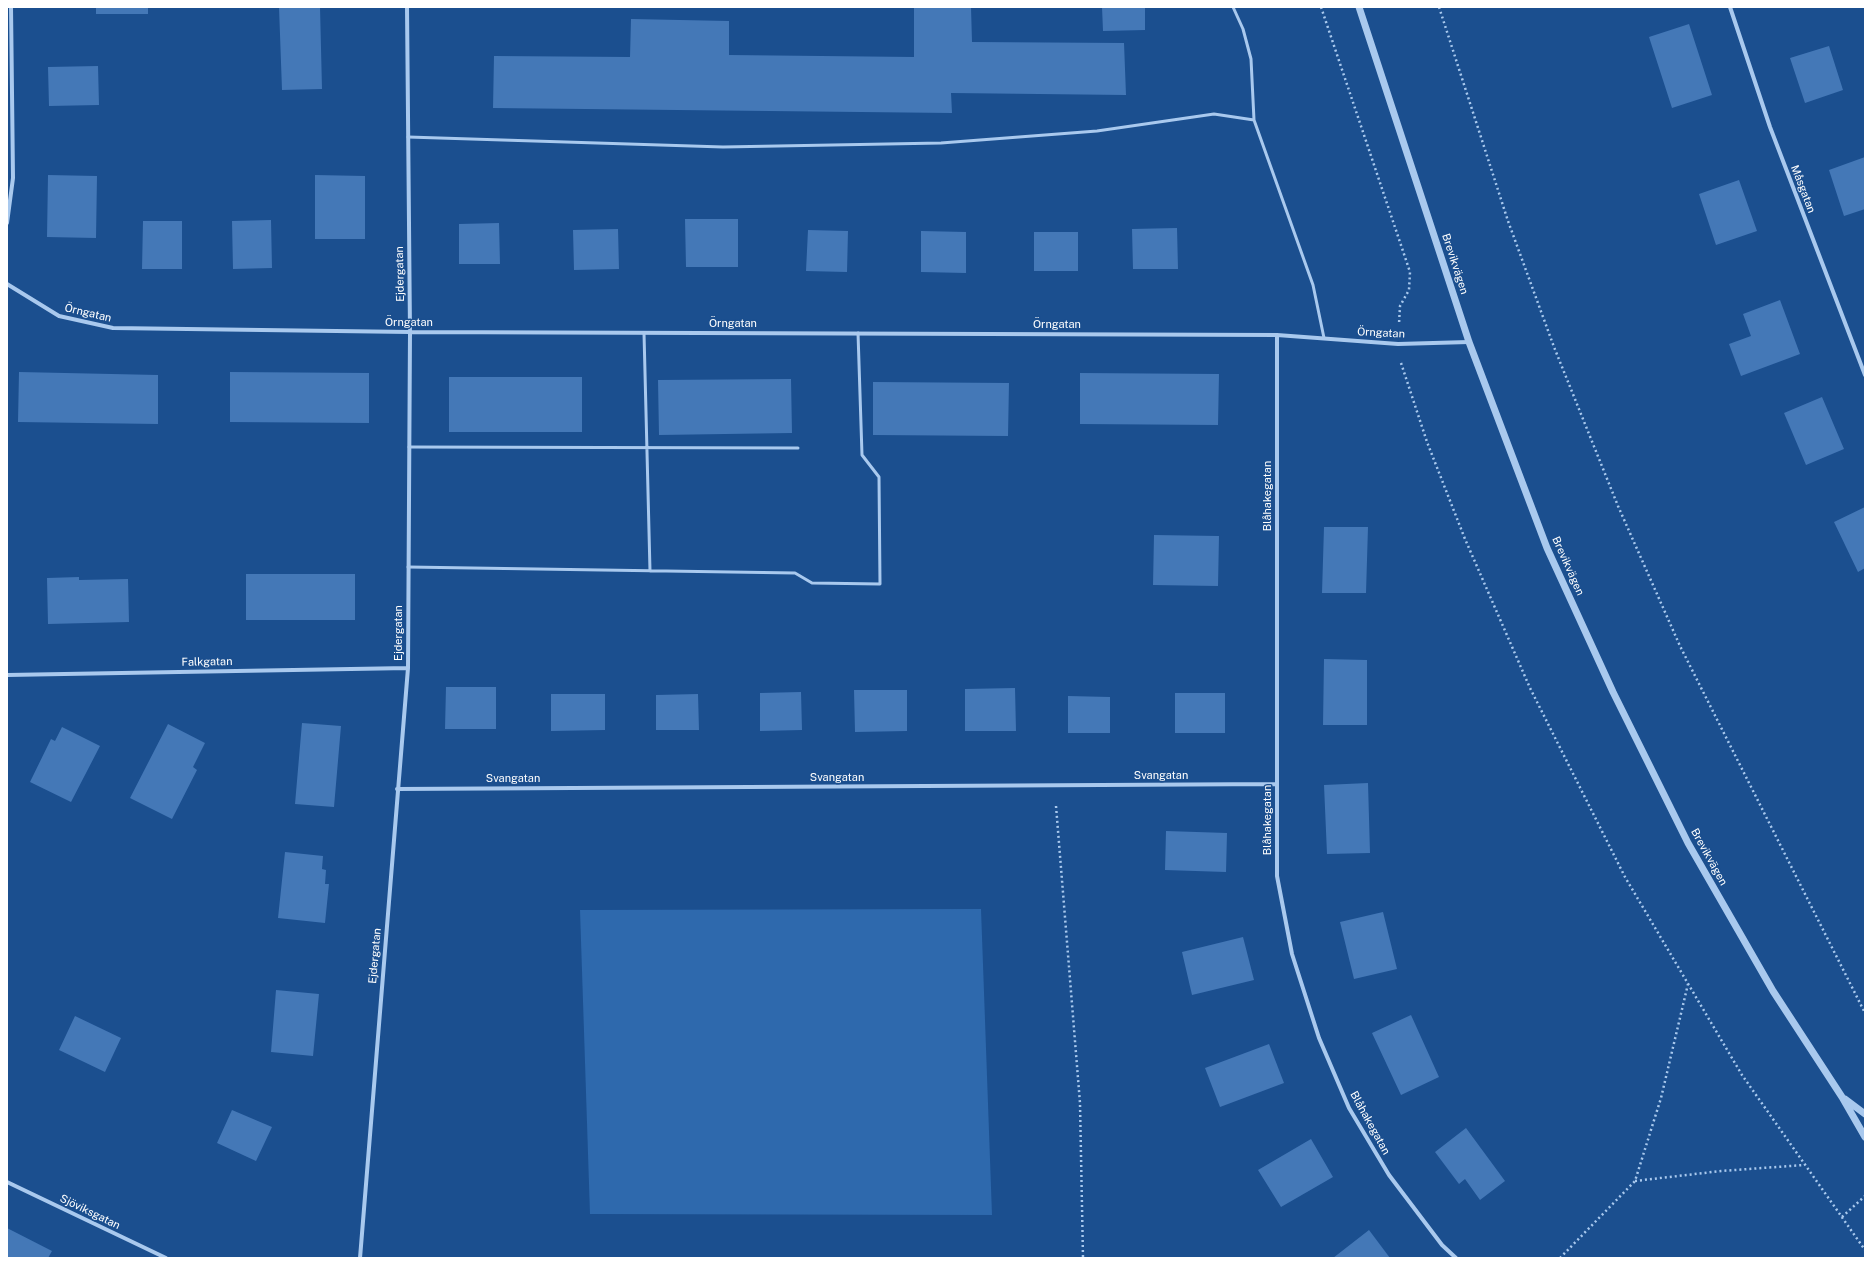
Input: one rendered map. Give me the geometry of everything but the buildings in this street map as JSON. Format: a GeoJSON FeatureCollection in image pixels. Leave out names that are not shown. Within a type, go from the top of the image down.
{"type":"FeatureCollection","features":[{"type":"Feature","properties":{"kind":"street"},"geometry":{"type":"LineString","coordinates":[[7,223],[13,178],[12,7]]}},
{"type":"Feature","properties":{"kind":"street","name":"Ejdergatan"},"geometry":{"type":"LineString","coordinates":[[360,1258],[408,668],[410,332],[407,7]]}},
{"type":"Feature","properties":{"kind":"street","name":"Brevikvägen"},"geometry":{"type":"LineString","coordinates":[[1358,7],[1469,342],[1547,548],[1616,699],[1688,843],[1773,991],[1842,1097],[1865,1136]]}},
{"type":"Feature","properties":{"kind":"street","name":"Måsgatan"},"geometry":{"type":"LineString","coordinates":[[1730,7],[1770,127],[1865,376]]}},
{"type":"Feature","properties":{"kind":"street","name":"Örngatan"},"geometry":{"type":"LineString","coordinates":[[7,284],[59,316],[113,328],[410,332],[1277,334],[1398,344],[1469,342]]}},
{"type":"Feature","properties":{"kind":"street","name":"Blåhakegatan"},"geometry":{"type":"LineString","coordinates":[[1277,334],[1277,876],[1292,954],[1319,1038],[1349,1108],[1389,1175],[1442,1245],[1456,1258]]}},
{"type":"Feature","properties":{"kind":"street","name":"Falkgatan"},"geometry":{"type":"LineString","coordinates":[[7,675],[408,668]]}},
{"type":"Feature","properties":{"kind":"street","name":"Svangatan"},"geometry":{"type":"LineString","coordinates":[[397,789],[1277,784]]}},
{"type":"Feature","properties":{"kind":"street","name":"Brevikvägen"},"geometry":{"type":"LineString","coordinates":[[1842,1097],[1865,1114]]}},
{"type":"Feature","properties":{"kind":"street","name":"Sjöviksgatan"},"geometry":{"type":"LineString","coordinates":[[7,1182],[166,1258]]}},
{"type":"Feature","properties":{"kind":"lane"},"geometry":{"type":"LineString","coordinates":[[1233,7],[1242,29],[1251,59],[1254,120],[1313,285],[1324,338]]}},
{"type":"Feature","properties":{"kind":"lane"},"geometry":{"type":"LineString","coordinates":[[408,138],[723,147],[941,143],[1097,131],[1214,114],[1254,120]]}},
{"type":"Feature","properties":{"kind":"lane"},"geometry":{"type":"LineString","coordinates":[[644,333],[650,571]]}},
{"type":"Feature","properties":{"kind":"lane"},"geometry":{"type":"LineString","coordinates":[[408,567],[795,573],[812,583],[880,584],[879,477],[862,455],[858,333]]}},
{"type":"Feature","properties":{"kind":"lane"},"geometry":{"type":"LineString","coordinates":[[409,447],[798,448]]}},
{"type":"Feature","properties":{"kind":"path"},"geometry":{"type":"LineString","coordinates":[[1321,7],[1410,272],[1409,290],[1400,306],[1398,344],[1403,372],[1427,442],[1465,539],[1530,688],[1625,877],[1742,1075],[1865,1250]]}},
{"type":"Feature","properties":{"kind":"path"},"geometry":{"type":"LineString","coordinates":[[1439,7],[1511,228],[1554,347],[1618,506],[1680,646],[1865,1013]]}},
{"type":"Feature","properties":{"kind":"path"},"geometry":{"type":"LineString","coordinates":[[1054,786],[1080,1103],[1083,1258]]}},
{"type":"Feature","properties":{"kind":"path"},"geometry":{"type":"LineString","coordinates":[[1560,1258],[1635,1181],[1660,1098],[1688,984]]}},
{"type":"Feature","properties":{"kind":"path"},"geometry":{"type":"LineString","coordinates":[[1635,1181],[1721,1171],[1804,1165]]}},
{"type":"Feature","properties":{"kind":"path"},"geometry":{"type":"LineString","coordinates":[[1842,1217],[1865,1196]]}},
{"type":"Feature","properties":{"kind":"shaded area"},"geometry":{"type":"Polygon","coordinates":[[[981,909],[992,1215],[590,1214],[580,910],[981,909]]]}}]}
